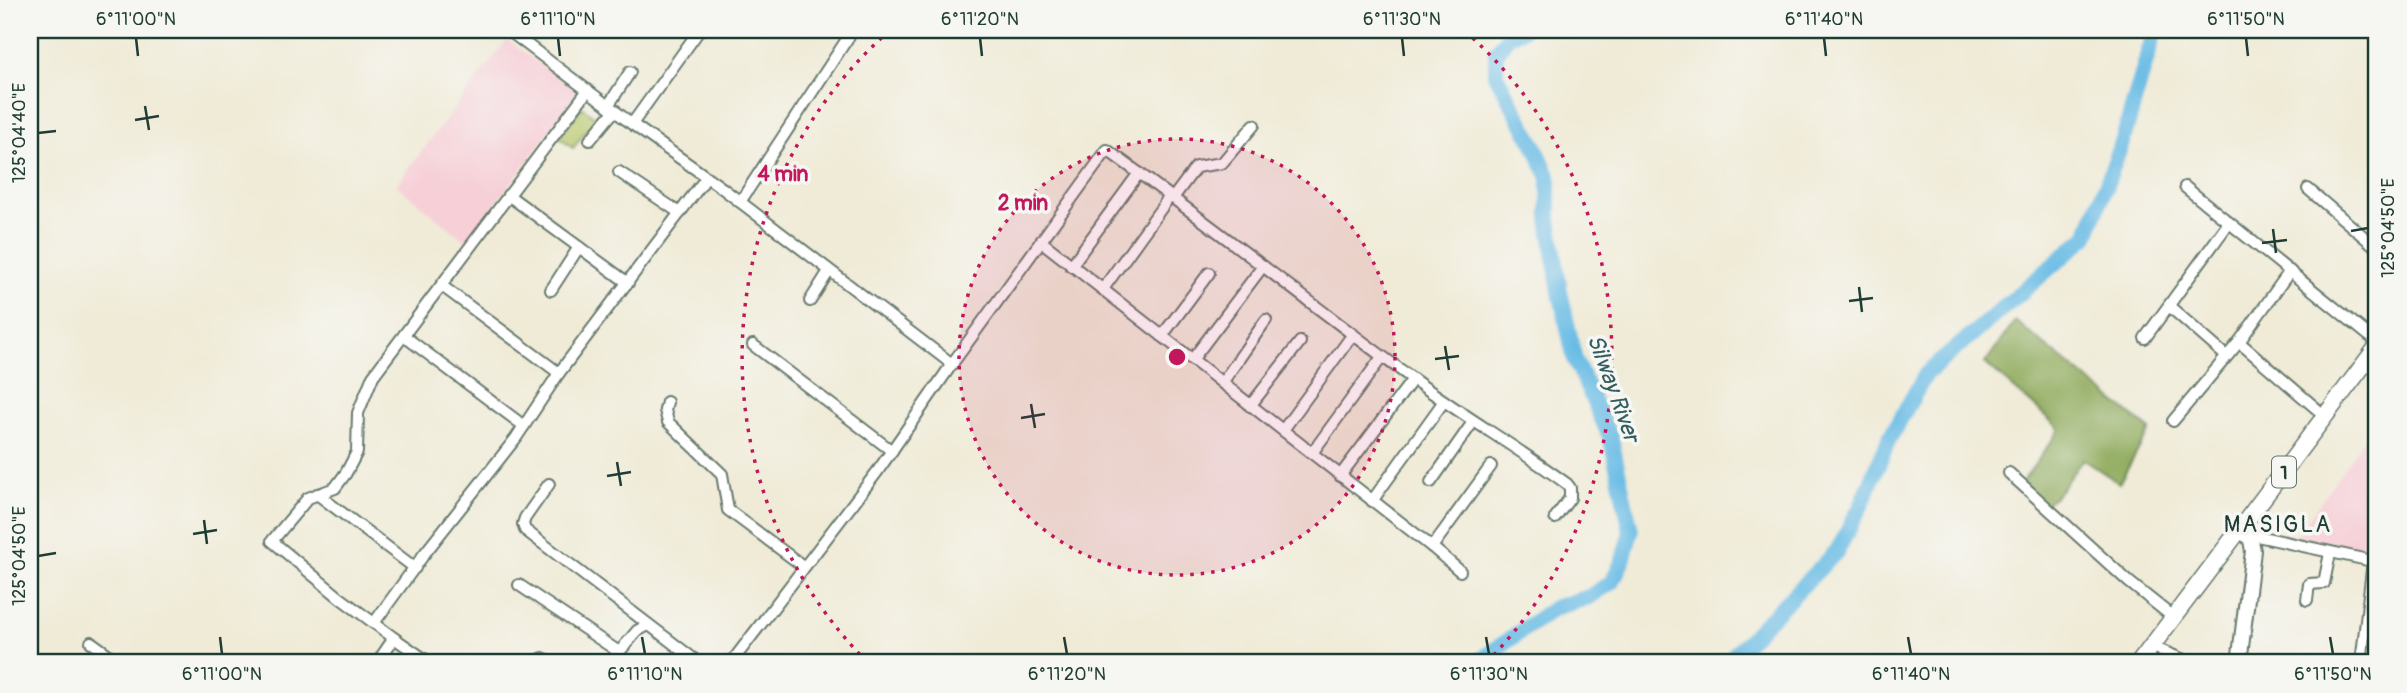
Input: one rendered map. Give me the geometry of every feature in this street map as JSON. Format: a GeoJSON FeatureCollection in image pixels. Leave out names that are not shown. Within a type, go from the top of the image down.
{"type":"FeatureCollection","features":[{"type":"Feature","properties":{"kind":"highway","name":"1"},"geometry":{"type":"LineString","coordinates":[[2156,656],[2377,344]]}},
{"type":"Feature","properties":{"kind":"highway","name":"1"},"geometry":{"type":"LineString","coordinates":[[2140,663],[2377,363]]}},
{"type":"Feature","properties":{"kind":"main road"},"geometry":{"type":"LineString","coordinates":[[2239,663],[2253,557],[2253,545],[2244,532]]}},
{"type":"Feature","properties":{"kind":"street"},"geometry":{"type":"LineString","coordinates":[[508,30],[952,364]]}},
{"type":"Feature","properties":{"kind":"street"},"geometry":{"type":"LineString","coordinates":[[740,202],[853,30]]}},
{"type":"Feature","properties":{"kind":"street"},"geometry":{"type":"LineString","coordinates":[[632,124],[698,32]]}},
{"type":"Feature","properties":{"kind":"street"},"geometry":{"type":"LineString","coordinates":[[590,140],[630,72]]}},
{"type":"Feature","properties":{"kind":"street"},"geometry":{"type":"LineString","coordinates":[[430,663],[374,623],[272,541],[308,498],[335,488],[355,458],[358,413],[373,376],[588,90]]}},
{"type":"Feature","properties":{"kind":"street"},"geometry":{"type":"LineString","coordinates":[[1102,289],[1196,167],[1222,163],[1254,125]]}},
{"type":"Feature","properties":{"kind":"street"},"geometry":{"type":"LineString","coordinates":[[731,663],[892,451],[1107,150],[1413,379],[1567,484],[1570,498],[1555,518]]}},
{"type":"Feature","properties":{"kind":"street"},"geometry":{"type":"LineString","coordinates":[[619,172],[680,213]]}},
{"type":"Feature","properties":{"kind":"street"},"geometry":{"type":"LineString","coordinates":[[1071,266],[1139,173]]}},
{"type":"Feature","properties":{"kind":"street"},"geometry":{"type":"LineString","coordinates":[[374,623],[524,426],[559,373],[706,178]]}},
{"type":"Feature","properties":{"kind":"street"},"geometry":{"type":"LineString","coordinates":[[2185,187],[2377,344]]}},
{"type":"Feature","properties":{"kind":"street"},"geometry":{"type":"LineString","coordinates":[[2308,189],[2377,248]]}},
{"type":"Feature","properties":{"kind":"street"},"geometry":{"type":"LineString","coordinates":[[508,195],[628,283]]}},
{"type":"Feature","properties":{"kind":"street"},"geometry":{"type":"LineString","coordinates":[[2145,338],[2228,224]]}},
{"type":"Feature","properties":{"kind":"street"},"geometry":{"type":"LineString","coordinates":[[1042,242],[1460,571]]}},
{"type":"Feature","properties":{"kind":"street"},"geometry":{"type":"LineString","coordinates":[[551,290],[579,247]]}},
{"type":"Feature","properties":{"kind":"street"},"geometry":{"type":"LineString","coordinates":[[1192,360],[1263,266]]}},
{"type":"Feature","properties":{"kind":"street"},"geometry":{"type":"LineString","coordinates":[[810,301],[829,271]]}},
{"type":"Feature","properties":{"kind":"street"},"geometry":{"type":"LineString","coordinates":[[2173,421],[2239,342],[2290,271]]}},
{"type":"Feature","properties":{"kind":"street"},"geometry":{"type":"LineString","coordinates":[[1162,336],[1209,273]]}},
{"type":"Feature","properties":{"kind":"street"},"geometry":{"type":"LineString","coordinates":[[442,286],[559,373]]}},
{"type":"Feature","properties":{"kind":"street"},"geometry":{"type":"LineString","coordinates":[[2169,306],[2226,356]]}},
{"type":"Feature","properties":{"kind":"street"},"geometry":{"type":"LineString","coordinates":[[1222,383],[1266,320]]}},
{"type":"Feature","properties":{"kind":"street"},"geometry":{"type":"LineString","coordinates":[[1283,430],[1353,334]]}},
{"type":"Feature","properties":{"kind":"street"},"geometry":{"type":"LineString","coordinates":[[404,336],[524,426]]}},
{"type":"Feature","properties":{"kind":"street"},"geometry":{"type":"LineString","coordinates":[[1250,406],[1300,342]]}},
{"type":"Feature","properties":{"kind":"street"},"geometry":{"type":"LineString","coordinates":[[2239,342],[2325,416]]}},
{"type":"Feature","properties":{"kind":"street"},"geometry":{"type":"LineString","coordinates":[[752,345],[892,451]]}},
{"type":"Feature","properties":{"kind":"street"},"geometry":{"type":"LineString","coordinates":[[1312,453],[1382,356]]}},
{"type":"Feature","properties":{"kind":"street"},"geometry":{"type":"LineString","coordinates":[[1340,476],[1413,379]]}},
{"type":"Feature","properties":{"kind":"street"},"geometry":{"type":"LineString","coordinates":[[1372,500],[1444,401]]}},
{"type":"Feature","properties":{"kind":"street"},"geometry":{"type":"LineString","coordinates":[[667,402],[667,422],[722,474],[728,510],[803,566]]}},
{"type":"Feature","properties":{"kind":"street"},"geometry":{"type":"LineString","coordinates":[[1432,482],[1473,422]]}},
{"type":"Feature","properties":{"kind":"street"},"geometry":{"type":"LineString","coordinates":[[1432,547],[1491,466]]}},
{"type":"Feature","properties":{"kind":"street"},"geometry":{"type":"LineString","coordinates":[[2009,473],[2129,582],[2174,618]]}},
{"type":"Feature","properties":{"kind":"street"},"geometry":{"type":"LineString","coordinates":[[549,484],[525,518],[525,530],[699,663]]}},
{"type":"Feature","properties":{"kind":"street"},"geometry":{"type":"LineString","coordinates":[[317,494],[415,568]]}},
{"type":"Feature","properties":{"kind":"street"},"geometry":{"type":"LineString","coordinates":[[2244,532],[2375,561],[2361,663]]}},
{"type":"Feature","properties":{"kind":"street"},"geometry":{"type":"LineString","coordinates":[[2306,600],[2309,584],[2324,583],[2330,552]]}},
{"type":"Feature","properties":{"kind":"street"},"geometry":{"type":"LineString","coordinates":[[519,584],[619,652]]}},
{"type":"Feature","properties":{"kind":"street"},"geometry":{"type":"LineString","coordinates":[[610,663],[637,631],[648,625]]}},
{"type":"Feature","properties":{"kind":"street"},"geometry":{"type":"LineString","coordinates":[[377,663],[394,638]]}},
{"type":"Feature","properties":{"kind":"street"},"geometry":{"type":"LineString","coordinates":[[91,642],[120,663]]}},
{"type":"Feature","properties":{"kind":"street"},"geometry":{"type":"LineString","coordinates":[[2156,656],[2191,663]]}},
{"type":"Feature","properties":{"kind":"street"},"geometry":{"type":"LineString","coordinates":[[533,663],[543,658],[554,663]]}},
{"type":"Feature","properties":{"kind":"shaded area"},"geometry":{"type":"Polygon","coordinates":[[[507,40],[579,92],[467,242],[396,185],[507,40]]]}},
{"type":"Feature","properties":{"kind":"shaded area"},"geometry":{"type":"Polygon","coordinates":[[[2377,420],[2377,555],[2296,537],[2377,420]]]}},
{"type":"Feature","properties":{"kind":"green space"},"geometry":{"type":"Polygon","coordinates":[[[582,107],[596,118],[573,148],[559,137],[582,107]]]}},
{"type":"Feature","properties":{"kind":"green space"},"geometry":{"type":"Polygon","coordinates":[[[2015,321],[2150,430],[2119,483],[2083,459],[2057,494],[2044,505],[2021,484],[2060,429],[1985,363],[2015,321]]]}},
{"type":"Feature","properties":{"kind":"waterway","name":"Silway River"},"geometry":{"type":"LineString","coordinates":[[1476,663],[1554,608],[1589,597],[1612,582],[1623,560],[1631,531],[1611,439],[1575,360],[1560,292],[1549,219],[1549,178],[1535,146],[1496,75],[1496,53],[1509,35],[1522,30]]}},
{"type":"Feature","properties":{"kind":"waterway"},"geometry":{"type":"LineString","coordinates":[[1726,663],[1837,551],[1861,506],[1889,439],[1926,374],[2087,236],[2123,140],[2155,30]]}},
{"type":"Feature","properties":{"kind":"district","name":"MASIGLA"},"geometry":{"type":"Point","coordinates":[2278,524]}}]}
